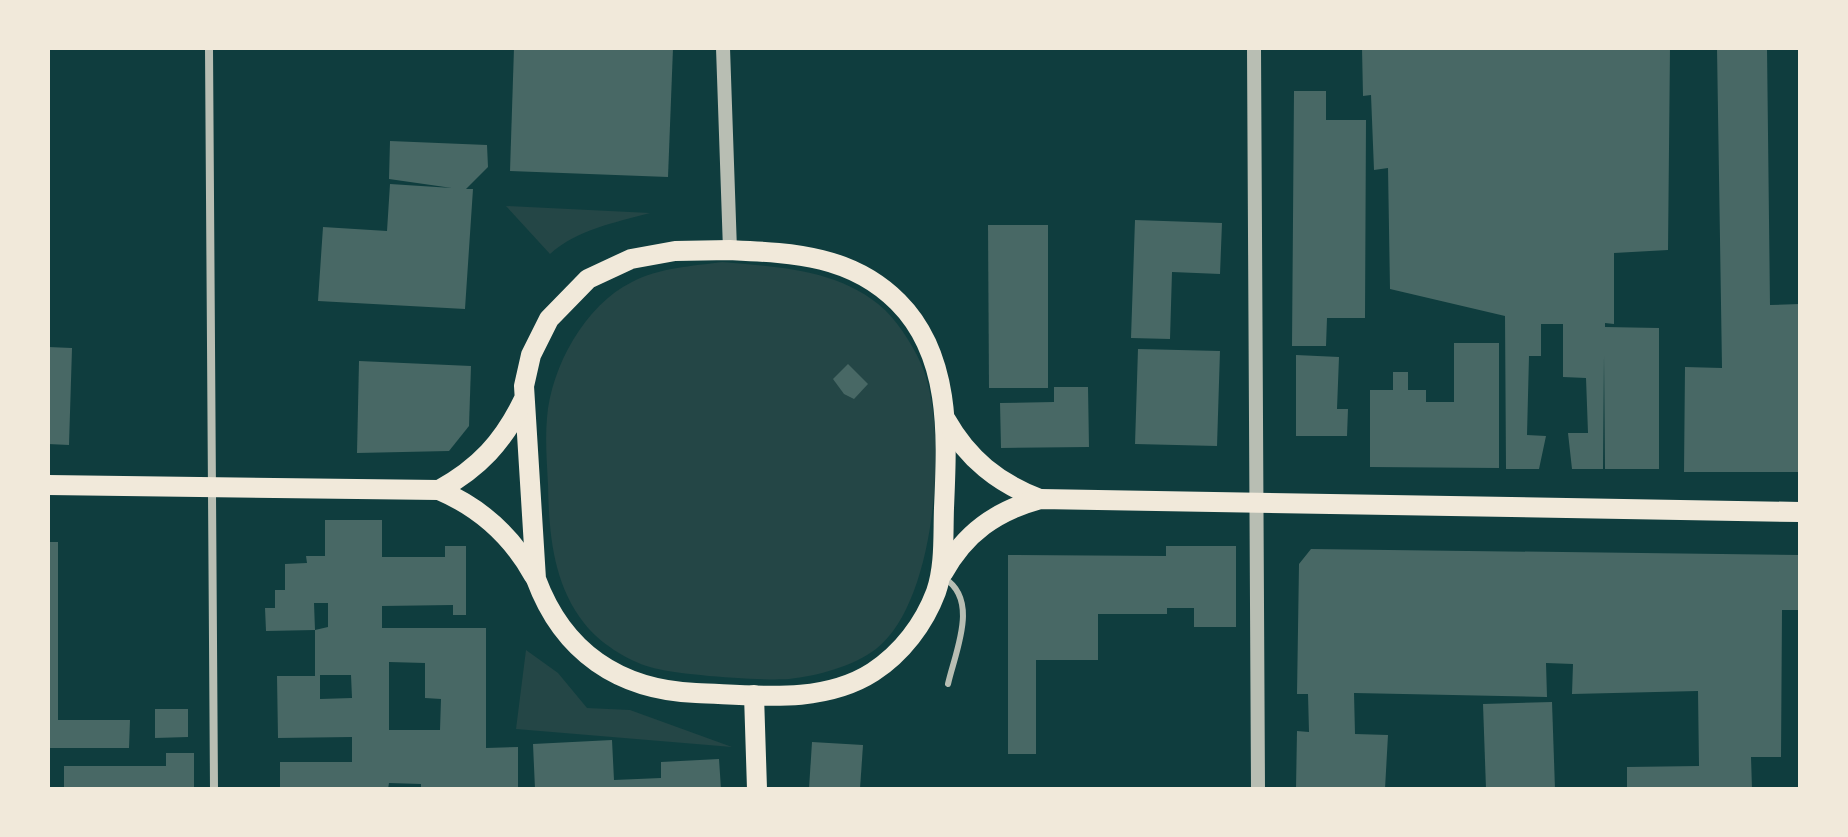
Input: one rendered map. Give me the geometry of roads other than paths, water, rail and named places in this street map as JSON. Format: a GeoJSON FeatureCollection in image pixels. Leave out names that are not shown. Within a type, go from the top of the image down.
{"type":"FeatureCollection","features":[{"type":"Feature","properties":{"kind":"main road"},"geometry":{"type":"LineString","coordinates":[[536,579],[523,401],[526,372],[538,339],[563,302],[588,279],[609,268],[653,253],[730,250],[783,252],[825,259],[862,274],[881,287],[912,317],[936,368],[946,420],[941,576]]}},
{"type":"Feature","properties":{"kind":"main road"},"geometry":{"type":"LineString","coordinates":[[439,490],[486,459],[503,438],[523,401]]}},
{"type":"Feature","properties":{"kind":"main road"},"geometry":{"type":"LineString","coordinates":[[946,420],[956,438],[984,469],[1020,492],[1040,499]]}},
{"type":"Feature","properties":{"kind":"main road"},"geometry":{"type":"LineString","coordinates":[[48,485],[439,490],[489,519],[508,537],[570,640],[617,676],[660,690],[754,695],[821,692],[872,672],[898,651],[921,624],[941,576],[965,540],[982,525],[1019,505],[1040,499],[1800,512]]}},
{"type":"Feature","properties":{"kind":"main road"},"geometry":{"type":"LineString","coordinates":[[754,695],[757,789]]}},
{"type":"Feature","properties":{"kind":"street"},"geometry":{"type":"LineString","coordinates":[[209,48],[214,789]]}},
{"type":"Feature","properties":{"kind":"street"},"geometry":{"type":"LineString","coordinates":[[723,48],[730,250]]}},
{"type":"Feature","properties":{"kind":"street"},"geometry":{"type":"LineString","coordinates":[[1254,48],[1259,504],[1258,789]]}},
{"type":"Feature","properties":{"kind":"lane"},"geometry":{"type":"LineString","coordinates":[[941,576],[959,591],[964,609],[948,684]]}}]}
